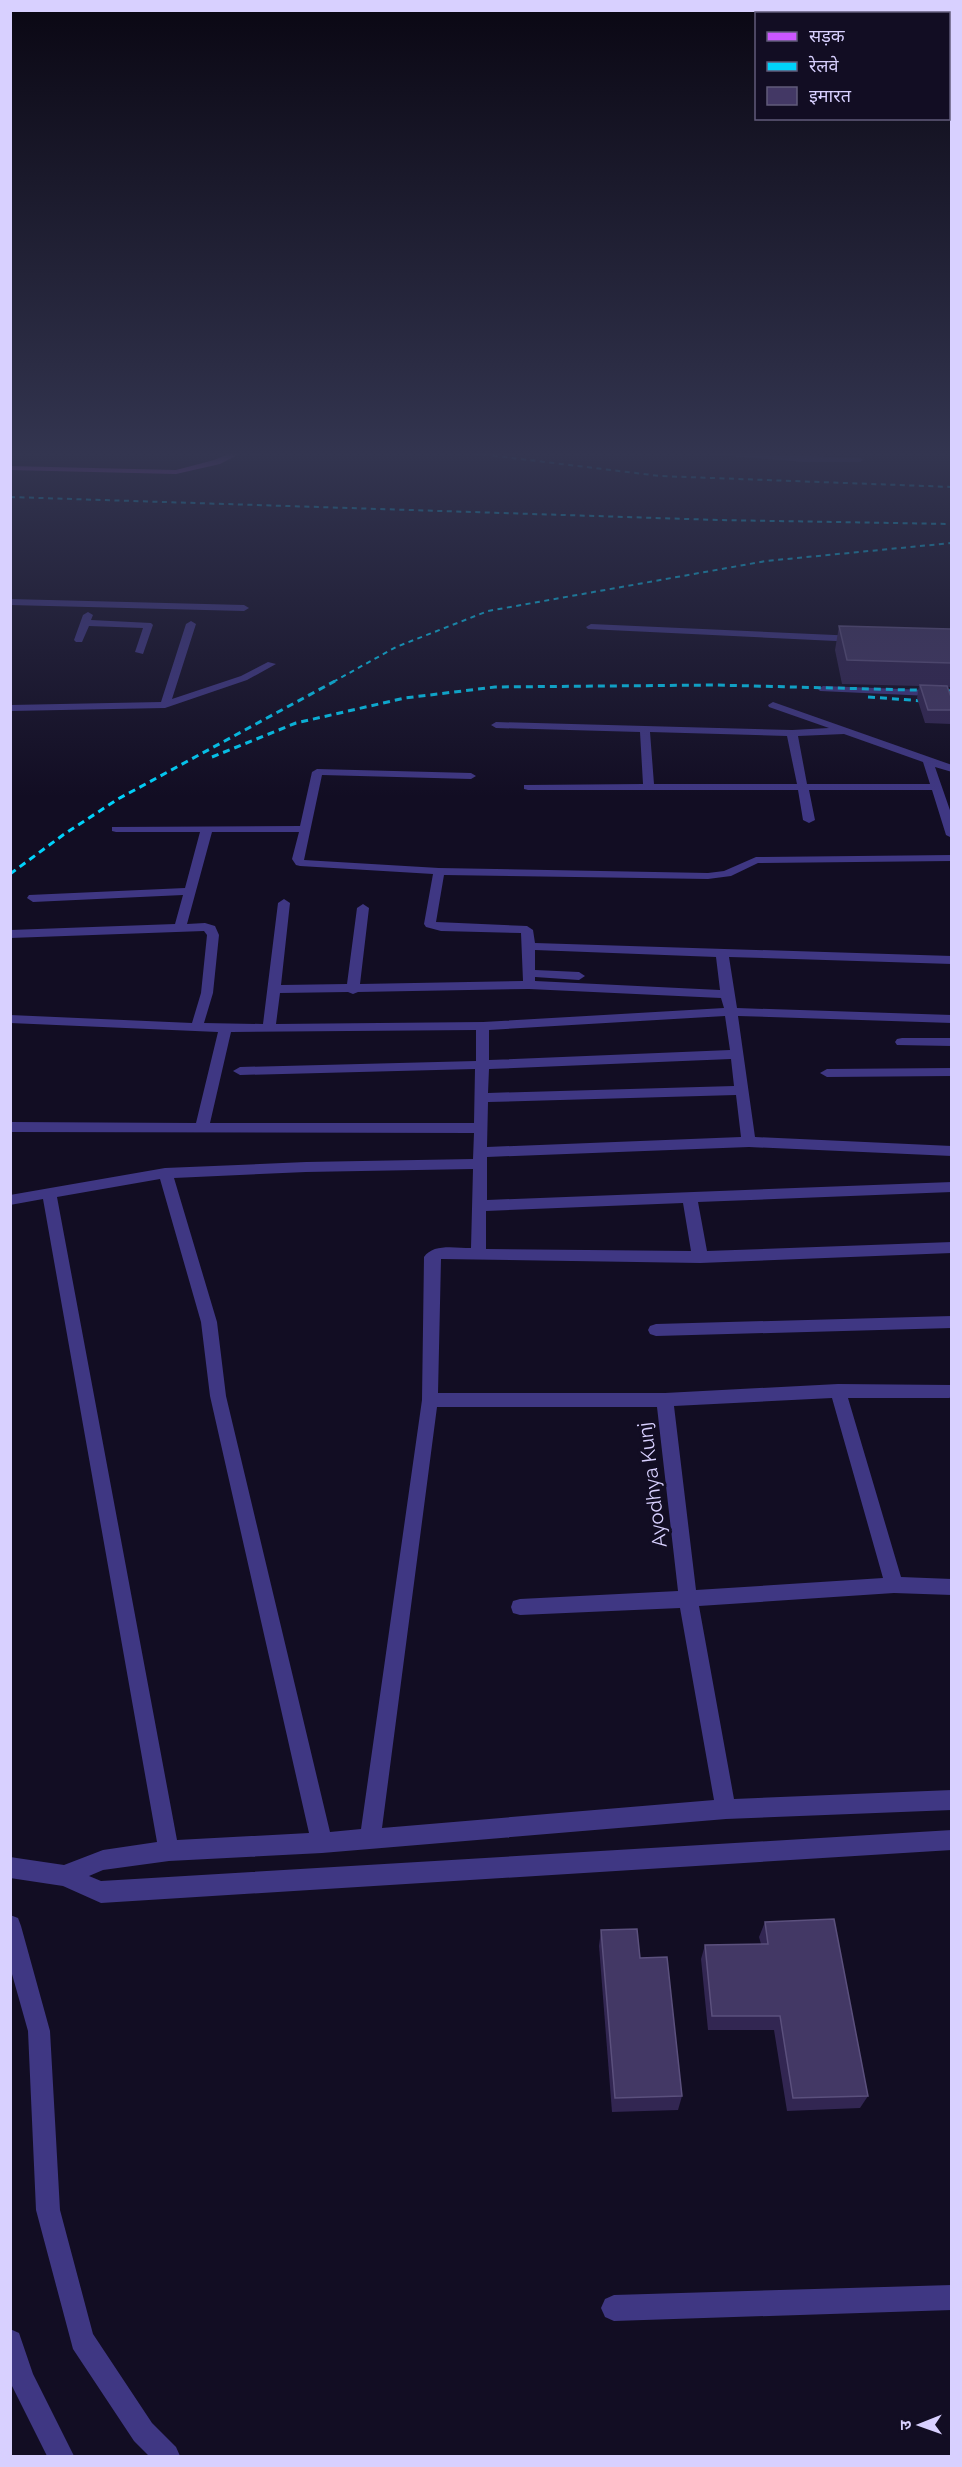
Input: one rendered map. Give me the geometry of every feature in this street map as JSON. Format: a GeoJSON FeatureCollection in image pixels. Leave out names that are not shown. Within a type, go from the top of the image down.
{"type":"FeatureCollection","features":[{"type":"Feature","properties":{"kind":"street"},"geometry":{"type":"LineString","coordinates":[[10,602],[244,608]]}},
{"type":"Feature","properties":{"kind":"street"},"geometry":{"type":"LineString","coordinates":[[79,640],[92,604]]}},
{"type":"Feature","properties":{"kind":"street"},"geometry":{"type":"LineString","coordinates":[[85,623],[146,624],[149,626],[140,652]]}},
{"type":"Feature","properties":{"kind":"street"},"geometry":{"type":"LineString","coordinates":[[165,705],[191,624]]}},
{"type":"Feature","properties":{"kind":"street"},"geometry":{"type":"LineString","coordinates":[[591,627],[870,640]]}},
{"type":"Feature","properties":{"kind":"street"},"geometry":{"type":"LineString","coordinates":[[10,708],[165,705],[244,678],[271,664]]}},
{"type":"Feature","properties":{"kind":"street"},"geometry":{"type":"LineString","coordinates":[[823,689],[951,694]]}},
{"type":"Feature","properties":{"kind":"street"},"geometry":{"type":"LineString","coordinates":[[773,705],[951,770]]}},
{"type":"Feature","properties":{"kind":"street"},"geometry":{"type":"LineString","coordinates":[[496,725],[792,733],[843,731]]}},
{"type":"Feature","properties":{"kind":"street"},"geometry":{"type":"LineString","coordinates":[[645,729],[649,788]]}},
{"type":"Feature","properties":{"kind":"street"},"geometry":{"type":"LineString","coordinates":[[792,733],[809,820]]}},
{"type":"Feature","properties":{"kind":"street"},"geometry":{"type":"LineString","coordinates":[[928,761],[951,836]]}},
{"type":"Feature","properties":{"kind":"street"},"geometry":{"type":"LineString","coordinates":[[471,776],[317,772],[298,859],[300,863],[439,871],[708,876],[732,872],[756,860],[951,858]]}},
{"type":"Feature","properties":{"kind":"street"},"geometry":{"type":"LineString","coordinates":[[528,787],[936,787]]}},
{"type":"Feature","properties":{"kind":"street"},"geometry":{"type":"LineString","coordinates":[[116,829],[305,830]]}},
{"type":"Feature","properties":{"kind":"street"},"geometry":{"type":"LineString","coordinates":[[180,928],[207,829]]}},
{"type":"Feature","properties":{"kind":"street"},"geometry":{"type":"LineString","coordinates":[[439,871],[430,924],[441,927],[524,928],[528,932],[528,979]]}},
{"type":"Feature","properties":{"kind":"street"},"geometry":{"type":"LineString","coordinates":[[33,898],[191,891]]}},
{"type":"Feature","properties":{"kind":"street"},"geometry":{"type":"LineString","coordinates":[[269,1029],[284,903]]}},
{"type":"Feature","properties":{"kind":"street"},"geometry":{"type":"LineString","coordinates":[[353,990],[363,908]]}},
{"type":"Feature","properties":{"kind":"street"},"geometry":{"type":"LineString","coordinates":[[10,934],[205,927],[213,931],[207,993],[197,1026]]}},
{"type":"Feature","properties":{"kind":"street"},"geometry":{"type":"LineString","coordinates":[[529,946],[796,958],[951,960]]}},
{"type":"Feature","properties":{"kind":"street"},"geometry":{"type":"LineString","coordinates":[[722,953],[749,1142]]}},
{"type":"Feature","properties":{"kind":"street"},"geometry":{"type":"LineString","coordinates":[[273,990],[353,990],[579,976]]}},
{"type":"Feature","properties":{"kind":"street"},"geometry":{"type":"LineString","coordinates":[[528,979],[727,994]]}},
{"type":"Feature","properties":{"kind":"street"},"geometry":{"type":"LineString","coordinates":[[10,1019],[269,1029],[483,1026],[731,1012],[951,1019]]}},
{"type":"Feature","properties":{"kind":"street"},"geometry":{"type":"LineString","coordinates":[[478,1254],[483,1026]]}},
{"type":"Feature","properties":{"kind":"street"},"geometry":{"type":"LineString","coordinates":[[202,1126],[225,1028]]}},
{"type":"Feature","properties":{"kind":"street"},"geometry":{"type":"LineString","coordinates":[[902,1042],[951,1042]]}},
{"type":"Feature","properties":{"kind":"street"},"geometry":{"type":"LineString","coordinates":[[240,1071],[482,1065],[737,1054]]}},
{"type":"Feature","properties":{"kind":"street"},"geometry":{"type":"LineString","coordinates":[[827,1073],[951,1072]]}},
{"type":"Feature","properties":{"kind":"street"},"geometry":{"type":"LineString","coordinates":[[482,1098],[741,1090]]}},
{"type":"Feature","properties":{"kind":"street"},"geometry":{"type":"LineString","coordinates":[[10,1127],[481,1128]]}},
{"type":"Feature","properties":{"kind":"street"},"geometry":{"type":"LineString","coordinates":[[10,1200],[165,1173],[749,1142],[951,1150]]}},
{"type":"Feature","properties":{"kind":"street"},"geometry":{"type":"LineString","coordinates":[[165,1173],[209,1322],[218,1396],[322,1843]]}},
{"type":"Feature","properties":{"kind":"street"},"geometry":{"type":"LineString","coordinates":[[479,1206],[951,1187]]}},
{"type":"Feature","properties":{"kind":"street"},"geometry":{"type":"LineString","coordinates":[[49,1192],[169,1851]]}},
{"type":"Feature","properties":{"kind":"street"},"geometry":{"type":"LineString","coordinates":[[690,1198],[700,1257]]}},
{"type":"Feature","properties":{"kind":"street"},"geometry":{"type":"LineString","coordinates":[[370,1839],[430,1400],[432,1257],[438,1253],[700,1257],[951,1247]]}},
{"type":"Feature","properties":{"kind":"street"},"geometry":{"type":"LineString","coordinates":[[656,1330],[951,1322]]}},
{"type":"Feature","properties":{"kind":"street"},"geometry":{"type":"LineString","coordinates":[[838,1391],[894,1586]]}},
{"type":"Feature","properties":{"kind":"street","name":"Ayodhya Kunj"},"geometry":{"type":"LineString","coordinates":[[726,1809],[688,1599],[665,1400],[838,1391],[949,1391]]}},
{"type":"Feature","properties":{"kind":"street"},"geometry":{"type":"LineString","coordinates":[[430,1400],[665,1400]]}},
{"type":"Feature","properties":{"kind":"street"},"geometry":{"type":"LineString","coordinates":[[520,1607],[894,1586],[951,1587]]}},
{"type":"Feature","properties":{"kind":"street"},"geometry":{"type":"LineString","coordinates":[[64,1876],[103,1860],[169,1851],[322,1843],[726,1809],[951,1800]]}},
{"type":"Feature","properties":{"kind":"street"},"geometry":{"type":"LineString","coordinates":[[10,1867],[64,1876],[101,1892],[951,1840]]}},
{"type":"Feature","properties":{"kind":"street"},"geometry":{"type":"LineString","coordinates":[[10,1926],[39,2031],[48,2210],[82,2340],[143,2432],[167,2457]]}},
{"type":"Feature","properties":{"kind":"street"},"geometry":{"type":"LineString","coordinates":[[614,2308],[951,2296]]}},
{"type":"Feature","properties":{"kind":"street"},"geometry":{"type":"LineString","coordinates":[[10,2342],[22,2379],[60,2457]]}},
{"type":"Feature","properties":{"kind":"building"},"geometry":{"type":"Polygon","coordinates":[[[839,626],[951,629],[951,663],[847,660],[839,626]]]}},
{"type":"Feature","properties":{"kind":"building"},"geometry":{"type":"Polygon","coordinates":[[[920,685],[947,686],[951,697],[951,710],[928,710],[920,685]]]}},
{"type":"Feature","properties":{"kind":"building"},"geometry":{"type":"Polygon","coordinates":[[[834,1919],[868,2096],[793,2098],[780,2016],[712,2016],[705,1945],[768,1944],[765,1922],[834,1919]]]}},
{"type":"Feature","properties":{"kind":"building"},"geometry":{"type":"Polygon","coordinates":[[[637,1929],[640,1958],[667,1957],[682,2096],[615,2098],[601,1930],[637,1929]]]}},
{"type":"Feature","properties":{"kind":"railway"},"geometry":{"type":"LineString","coordinates":[[333,682],[396,647],[488,611],[737,566]]}},
{"type":"Feature","properties":{"kind":"railway"},"geometry":{"type":"LineString","coordinates":[[10,874],[63,835],[118,799],[335,681]]}},
{"type":"Feature","properties":{"kind":"railway"},"geometry":{"type":"LineString","coordinates":[[212,757],[296,723],[405,698],[495,687],[715,685],[952,691]]}},
{"type":"Feature","properties":{"kind":"railway"},"geometry":{"type":"LineString","coordinates":[[868,697],[952,703]]}}]}
